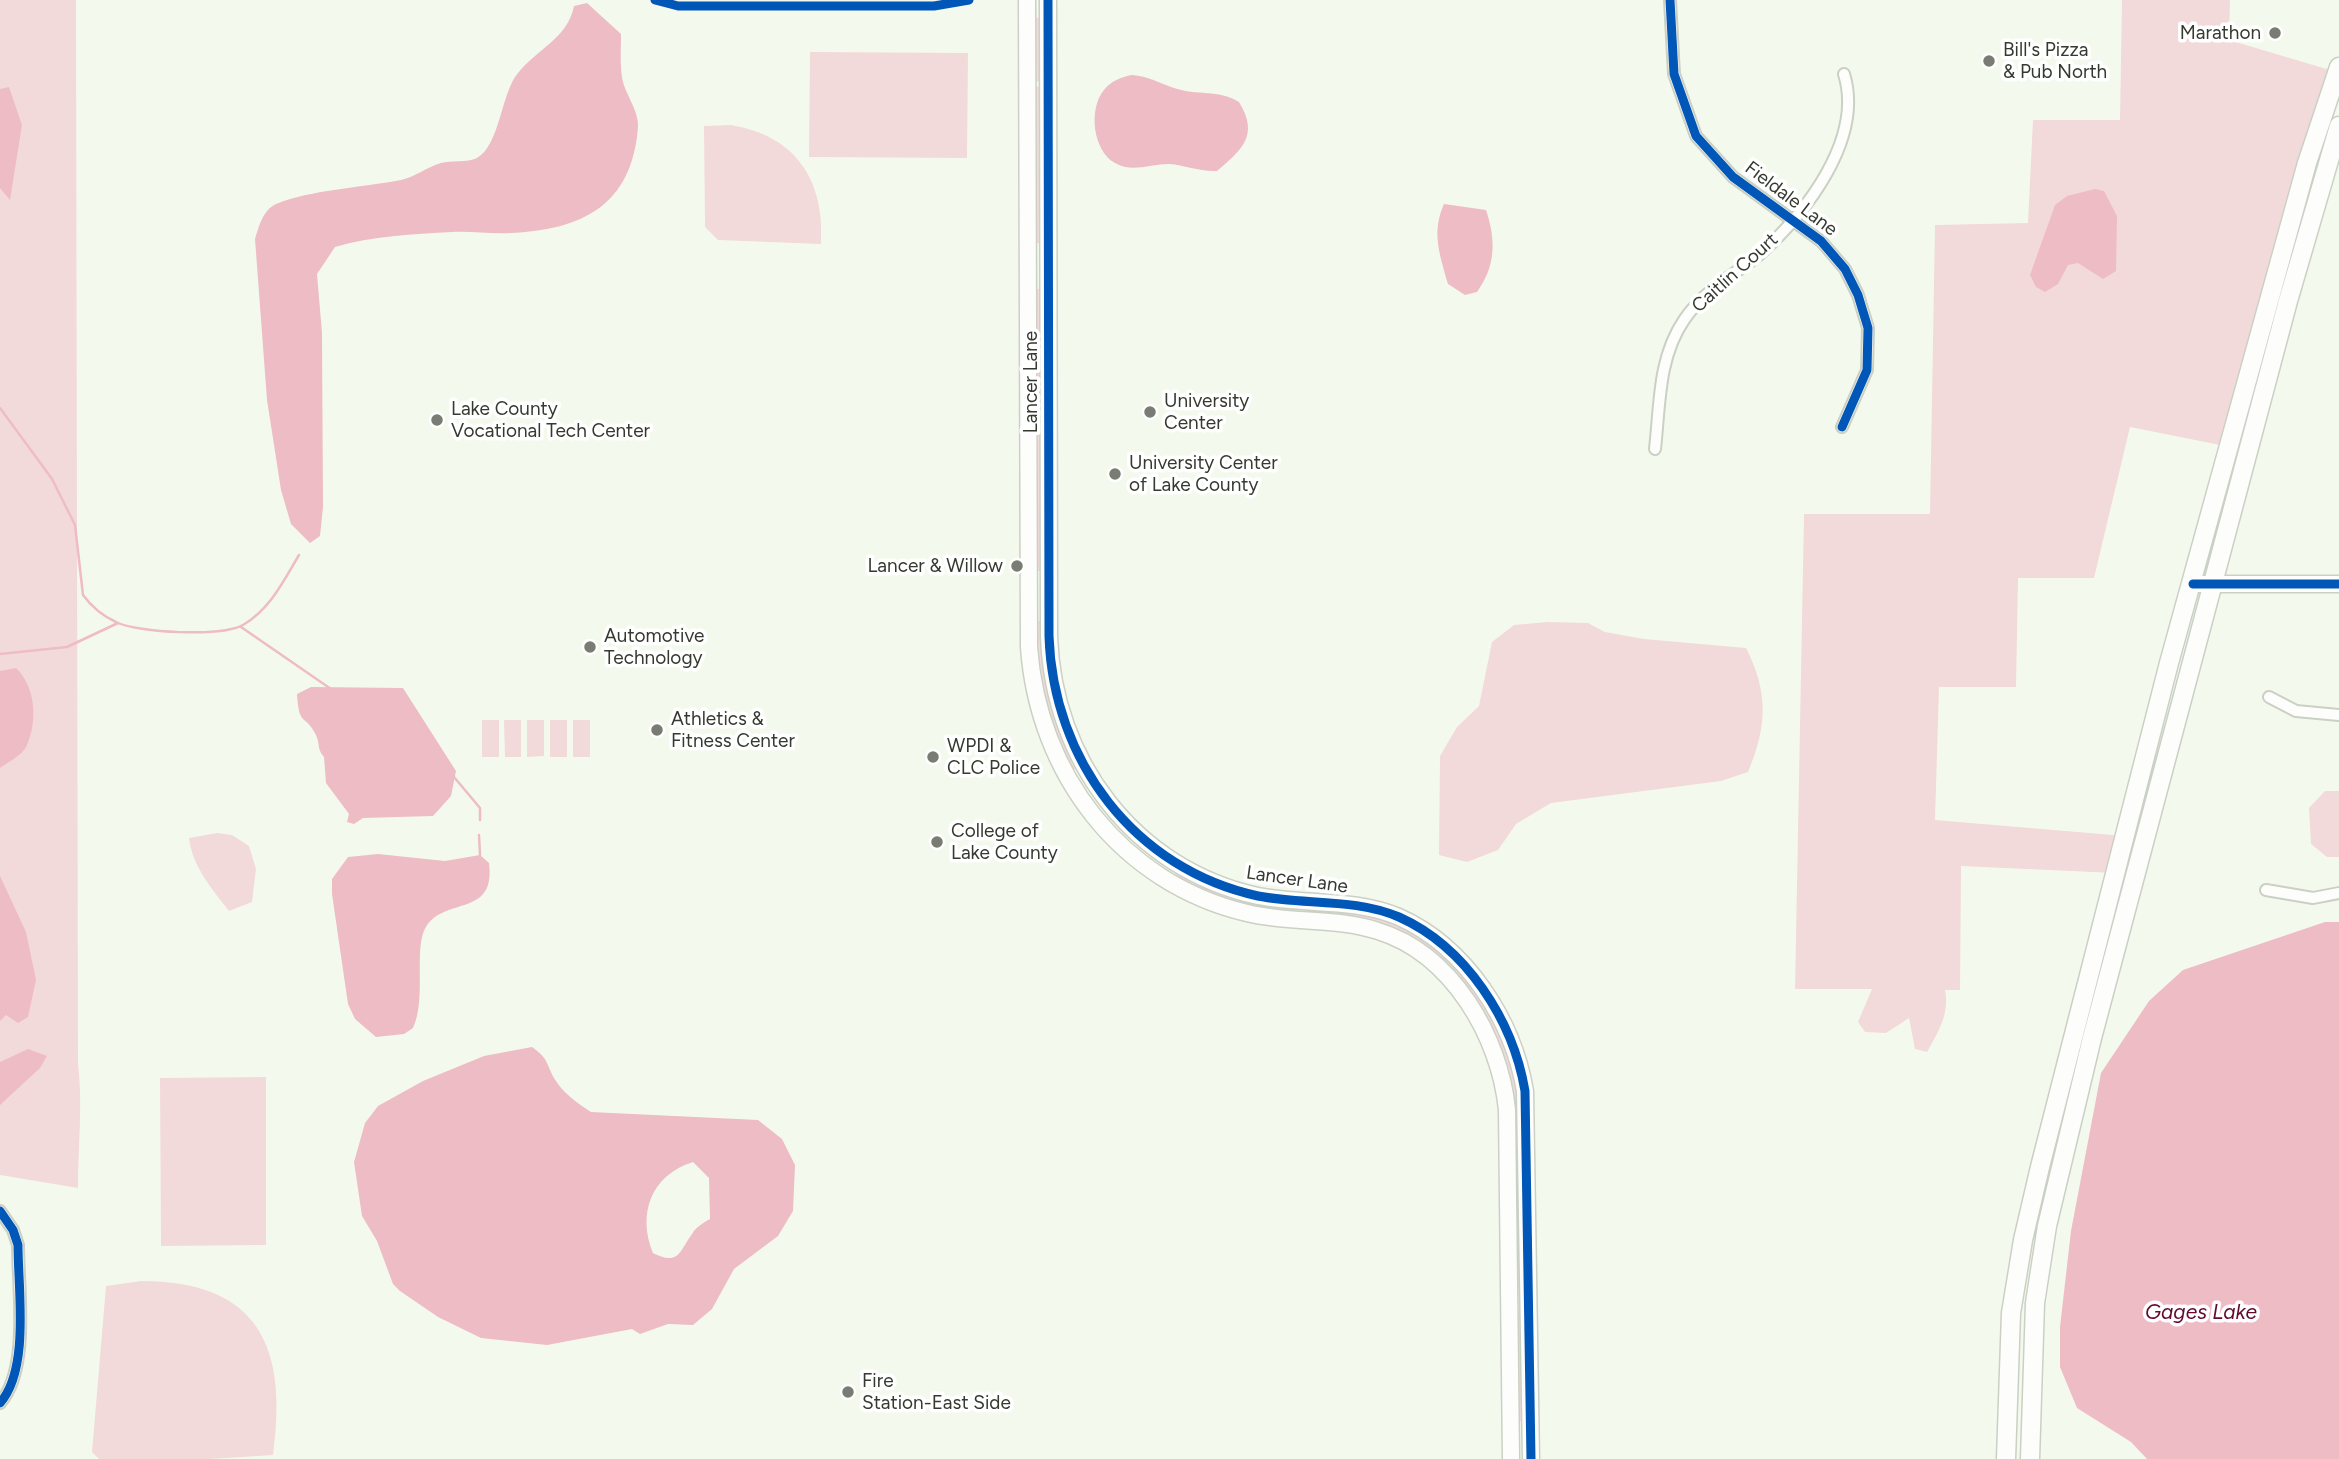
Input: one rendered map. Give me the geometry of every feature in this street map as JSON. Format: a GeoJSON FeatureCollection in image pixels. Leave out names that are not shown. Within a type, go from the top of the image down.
{"type":"FeatureCollection","features":[{"type":"Feature","properties":{"kind":"main road"},"geometry":{"type":"LineString","coordinates":[[2006,1459],[2011,1313],[2023,1240],[2115,872],[2306,163],[2339,67]]}},
{"type":"Feature","properties":{"kind":"main road"},"geometry":{"type":"LineString","coordinates":[[2030,1459],[2035,1303],[2047,1226],[2092,1038],[2288,301],[2339,126]]}},
{"type":"Feature","properties":{"kind":"street","name":"Lancer Lane"},"geometry":{"type":"LineString","coordinates":[[1027,0],[1029,647],[1033,682],[1046,729],[1061,767],[1083,805],[1115,842],[1157,875],[1200,898],[1247,913],[1284,920],[1360,926],[1398,939],[1443,973],[1482,1024],[1497,1057],[1507,1110],[1511,1459]]}},
{"type":"Feature","properties":{"kind":"street","name":"Lancer Lane"},"geometry":{"type":"LineString","coordinates":[[1048,0],[1049,645],[1052,673],[1067,729],[1089,778],[1107,803],[1126,825],[1165,857],[1211,881],[1238,891],[1288,901],[1366,907],[1398,917],[1444,948],[1491,1001],[1519,1061],[1525,1091],[1531,1459]]}},
{"type":"Feature","properties":{"kind":"street","name":"Fieldale Lane"},"geometry":{"type":"LineString","coordinates":[[1670,0],[1674,74],[1696,136],[1733,177],[1835,254],[1845,269],[1864,311],[1868,328],[1867,370],[1842,428]]}},
{"type":"Feature","properties":{"kind":"street","name":"Caitlin Court"},"geometry":{"type":"LineString","coordinates":[[1655,449],[1664,364],[1682,322],[1709,292],[1759,254],[1792,221],[1821,180],[1845,126],[1850,104],[1844,74]]}},
{"type":"Feature","properties":{"kind":"street"},"geometry":{"type":"LineString","coordinates":[[2193,584],[2339,584]]}},
{"type":"Feature","properties":{"kind":"street"},"geometry":{"type":"LineString","coordinates":[[2269,697],[2296,711],[2339,715]]}},
{"type":"Feature","properties":{"kind":"street"},"geometry":{"type":"LineString","coordinates":[[2266,890],[2313,898],[2339,893]]}},
{"type":"Feature","properties":{"kind":"street"},"geometry":{"type":"LineString","coordinates":[[0,1211],[13,1230],[18,1245],[19,1356],[16,1375],[0,1403]]}},
{"type":"Feature","properties":{"kind":"shaded area"},"geometry":{"type":"Polygon","coordinates":[[[0,0],[76,0],[80,1109],[78,1188],[0,1175],[0,0]]]}},
{"type":"Feature","properties":{"kind":"shaded area"},"geometry":{"type":"Polygon","coordinates":[[[2122,0],[2230,0],[2229,40],[2330,70],[2225,446],[2130,427],[2094,578],[2018,578],[2016,687],[1939,687],[1935,820],[2125,836],[2115,873],[1961,866],[1960,990],[1945,990],[1944,1015],[1927,1052],[1915,1049],[1909,1018],[1886,1033],[1865,1032],[1858,1022],[1872,989],[1795,989],[1804,514],[1930,514],[1935,225],[2028,223],[2033,120],[2120,120],[2122,0]]]}},
{"type":"Feature","properties":{"kind":"shaded area"},"geometry":{"type":"Polygon","coordinates":[[[1042,17],[1041,81],[1035,82],[1033,18],[1042,17]]]}},
{"type":"Feature","properties":{"kind":"shaded area"},"geometry":{"type":"Polygon","coordinates":[[[810,52],[968,53],[967,158],[809,157],[810,52]]]}},
{"type":"Feature","properties":{"kind":"shaded area"},"geometry":{"type":"Polygon","coordinates":[[[1033,86],[1041,87],[1042,243],[1034,243],[1033,86]]]}},
{"type":"Feature","properties":{"kind":"shaded area"},"geometry":{"type":"Polygon","coordinates":[[[731,125],[773,139],[802,165],[818,200],[821,244],[718,240],[705,227],[704,126],[731,125]]]}},
{"type":"Feature","properties":{"kind":"shaded area"},"geometry":{"type":"Polygon","coordinates":[[[1034,289],[1042,289],[1043,571],[1034,571],[1034,289]]]}},
{"type":"Feature","properties":{"kind":"shaded area"},"geometry":{"type":"Polygon","coordinates":[[[1035,621],[1043,621],[1057,719],[1077,768],[1070,771],[1062,754],[1037,672],[1035,621]]]}},
{"type":"Feature","properties":{"kind":"shaded area"},"geometry":{"type":"Polygon","coordinates":[[[1588,623],[1605,632],[1644,639],[1746,648],[1759,680],[1763,710],[1759,740],[1748,772],[1721,781],[1551,803],[1516,824],[1498,850],[1467,862],[1439,855],[1440,756],[1457,727],[1479,706],[1492,642],[1514,625],[1588,623]]]}},
{"type":"Feature","properties":{"kind":"shaded area"},"geometry":{"type":"Polygon","coordinates":[[[482,720],[499,720],[499,757],[482,757],[482,720]]]}},
{"type":"Feature","properties":{"kind":"shaded area"},"geometry":{"type":"Polygon","coordinates":[[[504,720],[521,720],[521,757],[505,757],[504,720]]]}},
{"type":"Feature","properties":{"kind":"shaded area"},"geometry":{"type":"Polygon","coordinates":[[[527,720],[544,720],[544,756],[527,757],[527,720]]]}},
{"type":"Feature","properties":{"kind":"shaded area"},"geometry":{"type":"Polygon","coordinates":[[[550,720],[567,720],[567,757],[550,757],[550,720]]]}},
{"type":"Feature","properties":{"kind":"shaded area"},"geometry":{"type":"Polygon","coordinates":[[[573,720],[590,720],[590,757],[573,757],[573,720]]]}},
{"type":"Feature","properties":{"kind":"shaded area"},"geometry":{"type":"Polygon","coordinates":[[[2325,791],[2339,791],[2339,857],[2327,857],[2311,844],[2309,808],[2325,791]]]}},
{"type":"Feature","properties":{"kind":"shaded area"},"geometry":{"type":"Polygon","coordinates":[[[217,833],[232,835],[249,846],[256,869],[252,902],[229,911],[198,868],[189,838],[217,833]]]}},
{"type":"Feature","properties":{"kind":"shaded area"},"geometry":{"type":"Polygon","coordinates":[[[1177,872],[1287,907],[1286,914],[1226,901],[1173,878],[1177,872]]]}},
{"type":"Feature","properties":{"kind":"shaded area"},"geometry":{"type":"Polygon","coordinates":[[[1335,910],[1372,916],[1405,929],[1435,948],[1460,973],[1482,1002],[1499,1034],[1519,1103],[1512,1104],[1507,1071],[1495,1036],[1448,970],[1334,917],[1335,910]]]}},
{"type":"Feature","properties":{"kind":"shaded area"},"geometry":{"type":"Polygon","coordinates":[[[266,1077],[266,1245],[161,1246],[160,1078],[266,1077]]]}},
{"type":"Feature","properties":{"kind":"shaded area"},"geometry":{"type":"Polygon","coordinates":[[[1513,1156],[1521,1156],[1522,1268],[1515,1268],[1513,1156]]]}},
{"type":"Feature","properties":{"kind":"shaded area"},"geometry":{"type":"Polygon","coordinates":[[[141,1281],[181,1284],[214,1293],[239,1308],[257,1328],[269,1352],[275,1382],[273,1455],[210,1459],[99,1459],[92,1452],[106,1286],[141,1281]]]}},
{"type":"Feature","properties":{"kind":"shaded area"},"geometry":{"type":"Polygon","coordinates":[[[1515,1312],[1522,1312],[1524,1421],[1516,1421],[1515,1312]]]}},
{"type":"Feature","properties":{"kind":"water"},"geometry":{"type":"Polygon","coordinates":[[[587,3],[621,34],[622,77],[638,121],[634,154],[626,176],[614,194],[599,208],[581,219],[536,231],[408,235],[363,240],[335,247],[317,274],[322,333],[323,507],[320,536],[310,543],[291,524],[281,490],[267,400],[255,239],[262,219],[276,204],[289,199],[401,180],[441,163],[477,158],[491,142],[512,82],[518,73],[559,35],[571,17],[574,6],[587,3]]]}},
{"type":"Feature","properties":{"kind":"water"},"geometry":{"type":"Polygon","coordinates":[[[1132,75],[1183,90],[1223,95],[1239,102],[1248,124],[1248,133],[1240,149],[1217,171],[1169,164],[1128,167],[1115,163],[1102,149],[1098,140],[1095,129],[1096,108],[1107,87],[1116,80],[1132,75]]]}},
{"type":"Feature","properties":{"kind":"water"},"geometry":{"type":"Polygon","coordinates":[[[9,87],[22,125],[10,200],[0,188],[0,89],[9,87]]]}},
{"type":"Feature","properties":{"kind":"water"},"geometry":{"type":"Polygon","coordinates":[[[2095,189],[2104,191],[2117,216],[2116,271],[2103,279],[2078,263],[2068,265],[2058,284],[2045,292],[2036,287],[2030,275],[2055,205],[2067,196],[2095,189]]]}},
{"type":"Feature","properties":{"kind":"water"},"geometry":{"type":"Polygon","coordinates":[[[1444,204],[1486,210],[1493,242],[1491,263],[1477,292],[1465,295],[1448,284],[1437,234],[1444,204]]]}},
{"type":"Feature","properties":{"kind":"water"},"geometry":{"type":"Polygon","coordinates":[[[16,668],[28,685],[31,695],[32,727],[24,750],[0,768],[0,671],[16,668]]]}},
{"type":"Feature","properties":{"kind":"water"},"geometry":{"type":"Polygon","coordinates":[[[311,687],[403,688],[456,771],[451,796],[433,816],[363,818],[354,824],[347,822],[349,814],[326,783],[324,757],[316,735],[299,712],[297,694],[311,687]]]}},
{"type":"Feature","properties":{"kind":"water"},"geometry":{"type":"Polygon","coordinates":[[[378,854],[445,861],[480,855],[489,863],[489,880],[485,892],[477,899],[434,918],[426,927],[420,947],[419,1003],[413,1028],[404,1034],[376,1037],[355,1019],[348,1004],[332,879],[348,857],[378,854]]]}},
{"type":"Feature","properties":{"kind":"water"},"geometry":{"type":"Polygon","coordinates":[[[0,876],[26,932],[36,980],[28,1017],[18,1023],[6,1015],[0,1021],[0,876]]]}},
{"type":"Feature","properties":{"kind":"water","name":"Gages Lake"},"geometry":{"type":"Polygon","coordinates":[[[2325,922],[2339,922],[2339,1459],[2147,1459],[2131,1442],[2077,1408],[2060,1367],[2060,1327],[2071,1231],[2101,1073],[2149,1001],[2183,970],[2325,922]]]}},
{"type":"Feature","properties":{"kind":"water"},"geometry":{"type":"Polygon","coordinates":[[[532,1047],[544,1058],[562,1088],[591,1112],[758,1120],[782,1139],[795,1165],[793,1211],[778,1236],[734,1269],[712,1309],[693,1325],[668,1324],[640,1334],[632,1329],[547,1345],[481,1338],[438,1317],[393,1284],[377,1241],[362,1216],[354,1162],[365,1123],[378,1106],[423,1081],[484,1056],[532,1047]],[[693,1162],[667,1176],[658,1186],[648,1210],[648,1238],[653,1253],[668,1258],[677,1255],[696,1229],[710,1219],[709,1178],[693,1162]]]}},
{"type":"Feature","properties":{"kind":"water"},"geometry":{"type":"Polygon","coordinates":[[[28,1049],[47,1056],[40,1068],[0,1105],[0,1062],[28,1049]]]}},
{"type":"Feature","properties":{"kind":"waterway"},"geometry":{"type":"LineString","coordinates":[[0,408],[52,479],[75,525],[83,595],[106,617],[116,622],[142,629],[180,632],[217,631],[243,625],[253,619],[268,603],[299,555]]}},
{"type":"Feature","properties":{"kind":"waterway"},"geometry":{"type":"LineString","coordinates":[[0,654],[67,647],[118,623]]}},
{"type":"Feature","properties":{"kind":"waterway"},"geometry":{"type":"LineString","coordinates":[[241,627],[331,689]]}},
{"type":"Feature","properties":{"kind":"waterway"},"geometry":{"type":"LineString","coordinates":[[454,777],[480,808],[480,820]]}},
{"type":"Feature","properties":{"kind":"waterway"},"geometry":{"type":"LineString","coordinates":[[479,835],[480,855]]}},
{"type":"Feature","properties":{"kind":"cycle path"},"geometry":{"type":"LineString","coordinates":[[655,0],[678,6],[934,6],[969,0]]}},
{"type":"Feature","properties":{"kind":"cycle path"},"geometry":{"type":"LineString","coordinates":[[1048,0],[1049,636],[1054,682],[1066,725],[1084,766],[1108,802],[1138,835],[1174,861],[1214,882],[1258,896],[1347,904],[1399,917],[1423,930],[1445,947],[1483,989],[1510,1038],[1525,1091],[1531,1459]]}},
{"type":"Feature","properties":{"kind":"cycle path"},"geometry":{"type":"LineString","coordinates":[[1670,0],[1674,74],[1696,136],[1733,177],[1821,241],[1845,269],[1858,295],[1868,328],[1867,370],[1842,427]]}},
{"type":"Feature","properties":{"kind":"cycle path"},"geometry":{"type":"LineString","coordinates":[[2193,584],[2339,584]]}},
{"type":"Feature","properties":{"kind":"cycle path"},"geometry":{"type":"LineString","coordinates":[[0,1211],[13,1230],[18,1245],[20,1305],[19,1350],[15,1370],[0,1403]]}},
{"type":"Feature","properties":{"kind":"place","name":"Marathon"},"geometry":{"type":"Point","coordinates":[2275,33]}},
{"type":"Feature","properties":{"kind":"place","name":"Bill's Pizza & Pub North"},"geometry":{"type":"Point","coordinates":[1989,61]}},
{"type":"Feature","properties":{"kind":"place","name":"University Center"},"geometry":{"type":"Point","coordinates":[1150,412]}},
{"type":"Feature","properties":{"kind":"place","name":"Lake County Vocational Tech Center"},"geometry":{"type":"Point","coordinates":[437,420]}},
{"type":"Feature","properties":{"kind":"place","name":"University Center of Lake County"},"geometry":{"type":"Point","coordinates":[1115,474]}},
{"type":"Feature","properties":{"kind":"place","name":"Lancer & Willow"},"geometry":{"type":"Point","coordinates":[1017,566]}},
{"type":"Feature","properties":{"kind":"place","name":"Automotive Technology"},"geometry":{"type":"Point","coordinates":[590,647]}},
{"type":"Feature","properties":{"kind":"place","name":"Athletics & Fitness Center"},"geometry":{"type":"Point","coordinates":[657,730]}},
{"type":"Feature","properties":{"kind":"place","name":"WPDI & CLC Police"},"geometry":{"type":"Point","coordinates":[933,757]}},
{"type":"Feature","properties":{"kind":"place","name":"College of Lake County"},"geometry":{"type":"Point","coordinates":[937,842]}},
{"type":"Feature","properties":{"kind":"place","name":"Fire Station-East Side"},"geometry":{"type":"Point","coordinates":[848,1392]}}]}
